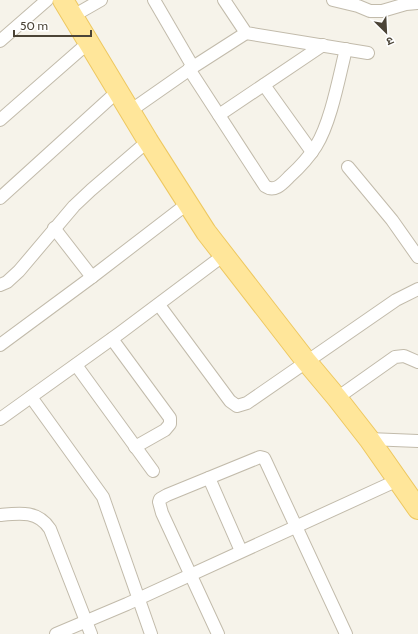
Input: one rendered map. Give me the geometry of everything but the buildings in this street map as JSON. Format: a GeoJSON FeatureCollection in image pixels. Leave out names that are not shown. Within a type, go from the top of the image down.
{"type":"FeatureCollection","features":[{"type":"Feature","properties":{"kind":"main road"},"geometry":{"type":"LineString","coordinates":[[68,8],[148,141],[206,232],[306,361],[369,439],[418,509]]}},
{"type":"Feature","properties":{"kind":"street"},"geometry":{"type":"LineString","coordinates":[[0,41],[47,0]]}},
{"type":"Feature","properties":{"kind":"street"},"geometry":{"type":"LineString","coordinates":[[68,8],[101,0]]}},
{"type":"Feature","properties":{"kind":"street"},"geometry":{"type":"LineString","coordinates":[[154,0],[219,116],[265,186],[268,188],[275,188],[282,184],[312,152],[322,134],[328,116],[346,49]]}},
{"type":"Feature","properties":{"kind":"street"},"geometry":{"type":"LineString","coordinates":[[224,0],[246,33]]}},
{"type":"Feature","properties":{"kind":"street"},"geometry":{"type":"LineString","coordinates":[[333,0],[358,6],[370,11],[389,10],[406,4],[418,3]]}},
{"type":"Feature","properties":{"kind":"street"},"geometry":{"type":"LineString","coordinates":[[130,111],[191,68],[246,33],[368,53]]}},
{"type":"Feature","properties":{"kind":"street"},"geometry":{"type":"LineString","coordinates":[[0,120],[88,43]]}},
{"type":"Feature","properties":{"kind":"street"},"geometry":{"type":"LineString","coordinates":[[219,116],[323,46]]}},
{"type":"Feature","properties":{"kind":"street"},"geometry":{"type":"LineString","coordinates":[[264,85],[312,152]]}},
{"type":"Feature","properties":{"kind":"street"},"geometry":{"type":"LineString","coordinates":[[0,198],[118,91]]}},
{"type":"Feature","properties":{"kind":"street"},"geometry":{"type":"LineString","coordinates":[[0,285],[7,282],[19,272],[54,228],[90,190],[148,141]]}},
{"type":"Feature","properties":{"kind":"street"},"geometry":{"type":"LineString","coordinates":[[348,167],[392,220],[418,257]]}},
{"type":"Feature","properties":{"kind":"street"},"geometry":{"type":"LineString","coordinates":[[0,345],[187,204]]}},
{"type":"Feature","properties":{"kind":"street"},"geometry":{"type":"LineString","coordinates":[[54,228],[92,277]]}},
{"type":"Feature","properties":{"kind":"street"},"geometry":{"type":"LineString","coordinates":[[0,419],[159,305],[224,255]]}},
{"type":"Feature","properties":{"kind":"street"},"geometry":{"type":"LineString","coordinates":[[159,305],[230,401],[237,406],[247,402],[396,300],[418,289]]}},
{"type":"Feature","properties":{"kind":"street"},"geometry":{"type":"LineString","coordinates":[[112,339],[170,418],[170,424],[165,430],[135,447]]}},
{"type":"Feature","properties":{"kind":"street"},"geometry":{"type":"LineString","coordinates":[[337,398],[394,357],[404,356],[418,362]]}},
{"type":"Feature","properties":{"kind":"street"},"geometry":{"type":"LineString","coordinates":[[76,365],[152,471]]}},
{"type":"Feature","properties":{"kind":"street"},"geometry":{"type":"LineString","coordinates":[[31,397],[103,497],[151,634]]}},
{"type":"Feature","properties":{"kind":"street"},"geometry":{"type":"LineString","coordinates":[[369,439],[418,441]]}},
{"type":"Feature","properties":{"kind":"street"},"geometry":{"type":"LineString","coordinates":[[218,634],[162,512],[159,502],[163,497],[260,457],[264,458],[346,634]]}},
{"type":"Feature","properties":{"kind":"street"},"geometry":{"type":"LineString","coordinates":[[209,478],[241,551]]}},
{"type":"Feature","properties":{"kind":"street"},"geometry":{"type":"LineString","coordinates":[[56,634],[138,599],[398,480]]}},
{"type":"Feature","properties":{"kind":"street"},"geometry":{"type":"LineString","coordinates":[[0,515],[32,515],[41,518],[46,522],[50,528],[91,634]]}}]}
